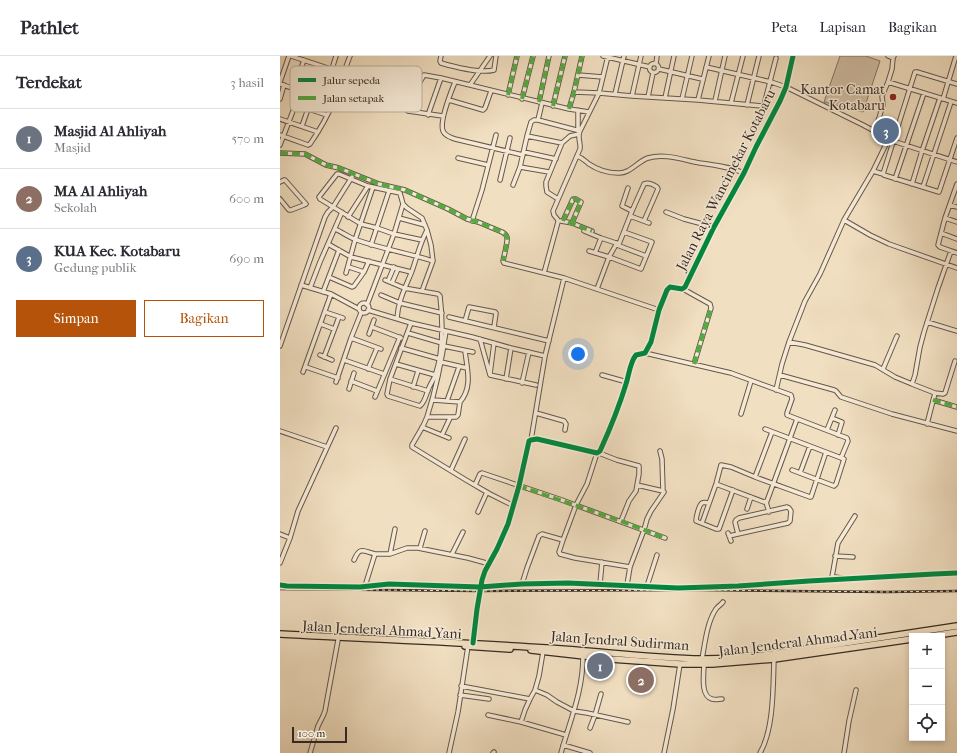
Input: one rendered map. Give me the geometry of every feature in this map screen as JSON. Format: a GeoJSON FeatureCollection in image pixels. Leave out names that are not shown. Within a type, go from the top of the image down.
{"type":"FeatureCollection","features":[{"type":"Feature","properties":{"kind":"highway","name":"Jalan Jendral Sudirman"},"geometry":{"type":"LineString","coordinates":[[280,634],[566,649],[703,661],[772,654],[957,626]]}},
{"type":"Feature","properties":{"kind":"highway"},"geometry":{"type":"LineString","coordinates":[[945,634],[957,632]]}},
{"type":"Feature","properties":{"kind":"highway","name":"Jalan Jenderal Ahmad Yani"},"geometry":{"type":"LineString","coordinates":[[280,637],[471,645],[680,664],[703,661],[723,664],[774,659],[909,639]]}},
{"type":"Feature","properties":{"kind":"street"},"geometry":{"type":"LineString","coordinates":[[280,99],[281,84],[290,56],[321,66]]}},
{"type":"Feature","properties":{"kind":"street"},"geometry":{"type":"LineString","coordinates":[[333,66],[336,56]]}},
{"type":"Feature","properties":{"kind":"street"},"geometry":{"type":"LineString","coordinates":[[346,66],[350,56]]}},
{"type":"Feature","properties":{"kind":"street"},"geometry":{"type":"LineString","coordinates":[[441,56],[440,61],[442,63],[480,71],[494,70],[496,56]]}},
{"type":"Feature","properties":{"kind":"street"},"geometry":{"type":"LineString","coordinates":[[470,85],[489,57],[484,56]]}},
{"type":"Feature","properties":{"kind":"street"},"geometry":{"type":"LineString","coordinates":[[508,95],[517,56]]}},
{"type":"Feature","properties":{"kind":"street"},"geometry":{"type":"LineString","coordinates":[[522,98],[533,56]]}},
{"type":"Feature","properties":{"kind":"street"},"geometry":{"type":"LineString","coordinates":[[538,120],[549,56]]}},
{"type":"Feature","properties":{"kind":"street"},"geometry":{"type":"LineString","coordinates":[[553,106],[565,56]]}},
{"type":"Feature","properties":{"kind":"street"},"geometry":{"type":"LineString","coordinates":[[569,109],[582,56]]}},
{"type":"Feature","properties":{"kind":"street"},"geometry":{"type":"LineString","coordinates":[[558,199],[547,192],[546,184],[549,172],[562,143],[570,136],[579,132],[599,93],[606,56],[650,67],[656,64]]}},
{"type":"Feature","properties":{"kind":"street"},"geometry":{"type":"LineString","coordinates":[[615,94],[624,56]]}},
{"type":"Feature","properties":{"kind":"street"},"geometry":{"type":"LineString","coordinates":[[632,96],[641,56]]}},
{"type":"Feature","properties":{"kind":"street"},"geometry":{"type":"LineString","coordinates":[[657,56],[656,64],[659,69],[702,79]]}},
{"type":"Feature","properties":{"kind":"street"},"geometry":{"type":"LineString","coordinates":[[664,98],[674,56]]}},
{"type":"Feature","properties":{"kind":"street"},"geometry":{"type":"LineString","coordinates":[[682,99],[692,56]]}},
{"type":"Feature","properties":{"kind":"street"},"geometry":{"type":"LineString","coordinates":[[698,100],[702,79],[709,56]]}},
{"type":"Feature","properties":{"kind":"street"},"geometry":{"type":"LineString","coordinates":[[715,102],[725,56]]}},
{"type":"Feature","properties":{"kind":"street"},"geometry":{"type":"LineString","coordinates":[[731,103],[743,56]]}},
{"type":"Feature","properties":{"kind":"street"},"geometry":{"type":"LineString","coordinates":[[747,105],[759,56]]}},
{"type":"Feature","properties":{"kind":"street","name":"Jalan Raya Wancimekar Kotabaru"},"geometry":{"type":"LineString","coordinates":[[598,453],[610,429],[627,382],[634,356],[645,353],[648,348],[667,288],[683,289],[685,287],[714,227],[744,173],[786,87],[793,56]]}},
{"type":"Feature","properties":{"kind":"street"},"geometry":{"type":"LineString","coordinates":[[875,131],[883,105],[882,96],[892,69],[893,57],[888,56]]}},
{"type":"Feature","properties":{"kind":"street"},"geometry":{"type":"LineString","coordinates":[[912,184],[922,151],[949,81],[956,56]]}},
{"type":"Feature","properties":{"kind":"street"},"geometry":{"type":"LineString","coordinates":[[574,92],[698,100],[761,106],[763,105],[776,58]]}},
{"type":"Feature","properties":{"kind":"street"},"geometry":{"type":"LineString","coordinates":[[302,66],[304,60]]}},
{"type":"Feature","properties":{"kind":"street"},"geometry":{"type":"LineString","coordinates":[[648,97],[653,73],[650,70],[650,67]]}},
{"type":"Feature","properties":{"kind":"street"},"geometry":{"type":"LineString","coordinates":[[706,67],[786,87],[893,141],[957,162]]}},
{"type":"Feature","properties":{"kind":"street"},"geometry":{"type":"LineString","coordinates":[[653,73],[658,72],[659,69]]}},
{"type":"Feature","properties":{"kind":"street"},"geometry":{"type":"LineString","coordinates":[[883,174],[915,72],[916,71],[957,84]]}},
{"type":"Feature","properties":{"kind":"street"},"geometry":{"type":"LineString","coordinates":[[422,78],[424,75],[441,78],[553,106],[589,112]]}},
{"type":"Feature","properties":{"kind":"street"},"geometry":{"type":"LineString","coordinates":[[578,75],[602,77]]}},
{"type":"Feature","properties":{"kind":"street"},"geometry":{"type":"LineString","coordinates":[[428,115],[441,78]]}},
{"type":"Feature","properties":{"kind":"street"},"geometry":{"type":"LineString","coordinates":[[455,82],[443,116],[442,128],[447,136],[506,152],[523,153],[556,159]]}},
{"type":"Feature","properties":{"kind":"street"},"geometry":{"type":"LineString","coordinates":[[888,82],[957,103]]}},
{"type":"Feature","properties":{"kind":"street"},"geometry":{"type":"LineString","coordinates":[[449,100],[483,110],[491,91]]}},
{"type":"Feature","properties":{"kind":"street"},"geometry":{"type":"LineString","coordinates":[[895,179],[924,93]]}},
{"type":"Feature","properties":{"kind":"street"},"geometry":{"type":"LineString","coordinates":[[923,187],[951,102]]}},
{"type":"Feature","properties":{"kind":"street"},"geometry":{"type":"LineString","coordinates":[[578,110],[581,145],[553,212],[554,216],[560,221],[572,223],[592,231]]}},
{"type":"Feature","properties":{"kind":"street"},"geometry":{"type":"LineString","coordinates":[[280,145],[282,136],[294,112]]}},
{"type":"Feature","properties":{"kind":"street"},"geometry":{"type":"LineString","coordinates":[[302,126],[307,112]]}},
{"type":"Feature","properties":{"kind":"street"},"geometry":{"type":"LineString","coordinates":[[318,112],[327,115]]}},
{"type":"Feature","properties":{"kind":"street"},"geometry":{"type":"LineString","coordinates":[[282,136],[309,145],[329,112]]}},
{"type":"Feature","properties":{"kind":"street"},"geometry":{"type":"LineString","coordinates":[[408,112],[443,116]]}},
{"type":"Feature","properties":{"kind":"street"},"geometry":{"type":"LineString","coordinates":[[280,119],[318,132]]}},
{"type":"Feature","properties":{"kind":"street"},"geometry":{"type":"LineString","coordinates":[[513,185],[520,167],[530,122],[538,120],[579,132]]}},
{"type":"Feature","properties":{"kind":"street"},"geometry":{"type":"LineString","coordinates":[[472,221],[482,190],[496,135]]}},
{"type":"Feature","properties":{"kind":"street"},"geometry":{"type":"LineString","coordinates":[[527,136],[562,143]]}},
{"type":"Feature","properties":{"kind":"street"},"geometry":{"type":"LineString","coordinates":[[500,180],[510,138]]}},
{"type":"Feature","properties":{"kind":"street"},"geometry":{"type":"LineString","coordinates":[[776,390],[788,342],[805,301],[820,274],[844,220],[873,171],[889,138]]}},
{"type":"Feature","properties":{"kind":"street"},"geometry":{"type":"LineString","coordinates":[[873,171],[939,192],[957,138]]}},
{"type":"Feature","properties":{"kind":"street"},"geometry":{"type":"LineString","coordinates":[[280,152],[305,154],[322,163],[379,184],[405,190],[448,209],[466,219],[505,234],[507,238],[506,250],[502,261],[504,263],[564,278],[659,310]]}},
{"type":"Feature","properties":{"kind":"street"},"geometry":{"type":"LineString","coordinates":[[577,156],[596,168],[620,174],[626,172],[647,158],[662,157],[674,157],[721,166],[735,169],[744,173]]}},
{"type":"Feature","properties":{"kind":"street"},"geometry":{"type":"LineString","coordinates":[[458,158],[488,165]]}},
{"type":"Feature","properties":{"kind":"street"},"geometry":{"type":"LineString","coordinates":[[520,167],[549,172]]}},
{"type":"Feature","properties":{"kind":"street"},"geometry":{"type":"LineString","coordinates":[[422,240],[394,234],[361,224],[319,197],[338,174],[368,186],[400,193],[403,204],[422,218],[431,245],[433,261],[422,291]]}},
{"type":"Feature","properties":{"kind":"street"},"geometry":{"type":"LineString","coordinates":[[280,346],[325,217],[333,207],[353,174]]}},
{"type":"Feature","properties":{"kind":"street"},"geometry":{"type":"LineString","coordinates":[[280,182],[285,180],[306,204],[289,210],[280,199]]}},
{"type":"Feature","properties":{"kind":"street"},"geometry":{"type":"LineString","coordinates":[[597,289],[609,257],[616,244],[619,244],[644,184],[648,183],[657,187],[658,189],[644,221]]}},
{"type":"Feature","properties":{"kind":"street"},"geometry":{"type":"LineString","coordinates":[[957,184],[956,192],[945,218],[938,246],[957,253]]}},
{"type":"Feature","properties":{"kind":"street"},"geometry":{"type":"LineString","coordinates":[[348,217],[368,186]]}},
{"type":"Feature","properties":{"kind":"street"},"geometry":{"type":"LineString","coordinates":[[346,273],[349,267],[355,240],[373,187]]}},
{"type":"Feature","properties":{"kind":"street"},"geometry":{"type":"LineString","coordinates":[[628,188],[622,206],[632,211]]}},
{"type":"Feature","properties":{"kind":"street"},"geometry":{"type":"LineString","coordinates":[[371,244],[389,191]]}},
{"type":"Feature","properties":{"kind":"street"},"geometry":{"type":"LineString","coordinates":[[544,273],[560,221],[573,199],[576,199],[581,202],[572,223]]}},
{"type":"Feature","properties":{"kind":"street"},"geometry":{"type":"LineString","coordinates":[[368,310],[367,305],[383,265],[403,204]]}},
{"type":"Feature","properties":{"kind":"street"},"geometry":{"type":"LineString","coordinates":[[950,205],[957,207]]}},
{"type":"Feature","properties":{"kind":"street"},"geometry":{"type":"LineString","coordinates":[[310,288],[342,212]]}},
{"type":"Feature","properties":{"kind":"street"},"geometry":{"type":"LineString","coordinates":[[666,212],[684,219],[714,227]]}},
{"type":"Feature","properties":{"kind":"street"},"geometry":{"type":"LineString","coordinates":[[630,216],[649,223]]}},
{"type":"Feature","properties":{"kind":"street"},"geometry":{"type":"LineString","coordinates":[[399,218],[425,225]]}},
{"type":"Feature","properties":{"kind":"street"},"geometry":{"type":"LineString","coordinates":[[945,218],[957,222]]}},
{"type":"Feature","properties":{"kind":"street"},"geometry":{"type":"LineString","coordinates":[[844,220],[889,244],[957,268]]}},
{"type":"Feature","properties":{"kind":"street"},"geometry":{"type":"LineString","coordinates":[[335,229],[355,240],[433,261]]}},
{"type":"Feature","properties":{"kind":"street"},"geometry":{"type":"LineString","coordinates":[[397,318],[404,288],[427,230]]}},
{"type":"Feature","properties":{"kind":"street"},"geometry":{"type":"LineString","coordinates":[[584,231],[646,256]]}},
{"type":"Feature","properties":{"kind":"street"},"geometry":{"type":"LineString","coordinates":[[589,251],[640,269],[642,268],[652,242],[624,232]]}},
{"type":"Feature","properties":{"kind":"street"},"geometry":{"type":"LineString","coordinates":[[941,233],[957,239]]}},
{"type":"Feature","properties":{"kind":"street"},"geometry":{"type":"LineString","coordinates":[[595,253],[601,238]]}},
{"type":"Feature","properties":{"kind":"street"},"geometry":{"type":"LineString","coordinates":[[328,244],[351,257],[411,272]]}},
{"type":"Feature","properties":{"kind":"street"},"geometry":{"type":"LineString","coordinates":[[323,292],[339,250]]}},
{"type":"Feature","properties":{"kind":"street"},"geometry":{"type":"LineString","coordinates":[[912,384],[927,322],[951,252]]}},
{"type":"Feature","properties":{"kind":"street"},"geometry":{"type":"LineString","coordinates":[[329,277],[353,287],[356,285],[364,272],[369,261]]}},
{"type":"Feature","properties":{"kind":"street"},"geometry":{"type":"LineString","coordinates":[[349,267],[364,272]]}},
{"type":"Feature","properties":{"kind":"street"},"geometry":{"type":"LineString","coordinates":[[396,268],[388,281],[404,288],[439,295],[444,330],[443,345],[433,400],[427,417],[412,447],[474,485],[514,506]]}},
{"type":"Feature","properties":{"kind":"street"},"geometry":{"type":"LineString","coordinates":[[448,753],[458,712],[461,686],[471,645],[480,587],[485,571],[504,536],[514,506],[529,441],[531,440],[545,356],[564,278]]}},
{"type":"Feature","properties":{"kind":"street"},"geometry":{"type":"LineString","coordinates":[[301,285],[331,294],[358,309],[361,313]]}},
{"type":"Feature","properties":{"kind":"street"},"geometry":{"type":"LineString","coordinates":[[683,289],[710,304],[711,308],[694,364]]}},
{"type":"Feature","properties":{"kind":"street"},"geometry":{"type":"LineString","coordinates":[[303,372],[331,294]]}},
{"type":"Feature","properties":{"kind":"street"},"geometry":{"type":"LineString","coordinates":[[382,295],[400,303],[442,313]]}},
{"type":"Feature","properties":{"kind":"street"},"geometry":{"type":"LineString","coordinates":[[358,309],[362,304],[367,305]]}},
{"type":"Feature","properties":{"kind":"street"},"geometry":{"type":"LineString","coordinates":[[465,321],[469,307],[495,312],[494,327]]}},
{"type":"Feature","properties":{"kind":"street"},"geometry":{"type":"LineString","coordinates":[[361,313],[366,313],[368,310],[411,323],[545,356]]}},
{"type":"Feature","properties":{"kind":"street"},"geometry":{"type":"LineString","coordinates":[[324,357],[334,329],[341,318],[325,312]]}},
{"type":"Feature","properties":{"kind":"street"},"geometry":{"type":"LineString","coordinates":[[306,366],[337,380],[361,313]]}},
{"type":"Feature","properties":{"kind":"street"},"geometry":{"type":"LineString","coordinates":[[449,317],[549,341]]}},
{"type":"Feature","properties":{"kind":"street"},"geometry":{"type":"LineString","coordinates":[[369,334],[374,320]]}},
{"type":"Feature","properties":{"kind":"street"},"geometry":{"type":"LineString","coordinates":[[927,322],[957,331]]}},
{"type":"Feature","properties":{"kind":"street"},"geometry":{"type":"LineString","coordinates":[[411,323],[390,379],[387,395],[420,406],[423,403],[440,361]]}},
{"type":"Feature","properties":{"kind":"street"},"geometry":{"type":"LineString","coordinates":[[320,324],[334,329]]}},
{"type":"Feature","properties":{"kind":"street"},"geometry":{"type":"LineString","coordinates":[[372,327],[401,338],[375,397]]}},
{"type":"Feature","properties":{"kind":"street"},"geometry":{"type":"LineString","coordinates":[[408,333],[443,345],[473,352]]}},
{"type":"Feature","properties":{"kind":"street"},"geometry":{"type":"LineString","coordinates":[[883,369],[897,336]]}},
{"type":"Feature","properties":{"kind":"street"},"geometry":{"type":"LineString","coordinates":[[351,338],[379,349],[368,369]]}},
{"type":"Feature","properties":{"kind":"street"},"geometry":{"type":"LineString","coordinates":[[480,340],[490,375]]}},
{"type":"Feature","properties":{"kind":"street"},"geometry":{"type":"LineString","coordinates":[[788,342],[858,359],[875,365],[895,377],[935,393],[943,394],[955,361]]}},
{"type":"Feature","properties":{"kind":"street"},"geometry":{"type":"LineString","coordinates":[[490,375],[494,343]]}},
{"type":"Feature","properties":{"kind":"street"},"geometry":{"type":"LineString","coordinates":[[402,348],[459,367],[467,368]]}},
{"type":"Feature","properties":{"kind":"street"},"geometry":{"type":"LineString","coordinates":[[506,379],[511,348]]}},
{"type":"Feature","properties":{"kind":"street"},"geometry":{"type":"LineString","coordinates":[[427,417],[457,417],[460,402],[465,395],[469,380],[464,351]]}},
{"type":"Feature","properties":{"kind":"street"},"geometry":{"type":"LineString","coordinates":[[522,383],[529,352]]}},
{"type":"Feature","properties":{"kind":"street"},"geometry":{"type":"LineString","coordinates":[[645,353],[731,373],[791,395],[792,398],[787,414],[788,416],[847,438],[848,441],[841,458]]}},
{"type":"Feature","properties":{"kind":"street"},"geometry":{"type":"LineString","coordinates":[[320,356],[332,360]]}},
{"type":"Feature","properties":{"kind":"street"},"geometry":{"type":"LineString","coordinates":[[344,360],[384,374]]}},
{"type":"Feature","properties":{"kind":"street"},"geometry":{"type":"LineString","coordinates":[[396,364],[435,375]]}},
{"type":"Feature","properties":{"kind":"street"},"geometry":{"type":"LineString","coordinates":[[447,401],[459,367]]}},
{"type":"Feature","properties":{"kind":"street"},"geometry":{"type":"LineString","coordinates":[[413,387],[418,371]]}},
{"type":"Feature","properties":{"kind":"street"},"geometry":{"type":"LineString","coordinates":[[348,389],[354,374]]}},
{"type":"Feature","properties":{"kind":"street"},"geometry":{"type":"LineString","coordinates":[[490,375],[536,385]]}},
{"type":"Feature","properties":{"kind":"street"},"geometry":{"type":"LineString","coordinates":[[602,375],[627,382]]}},
{"type":"Feature","properties":{"kind":"street"},"geometry":{"type":"LineString","coordinates":[[780,375],[834,390],[841,397],[892,414],[957,431]]}},
{"type":"Feature","properties":{"kind":"street"},"geometry":{"type":"LineString","coordinates":[[390,379],[428,391]]}},
{"type":"Feature","properties":{"kind":"street"},"geometry":{"type":"LineString","coordinates":[[351,381],[377,391]]}},
{"type":"Feature","properties":{"kind":"street"},"geometry":{"type":"LineString","coordinates":[[741,414],[751,381]]}},
{"type":"Feature","properties":{"kind":"street"},"geometry":{"type":"LineString","coordinates":[[927,424],[935,393]]}},
{"type":"Feature","properties":{"kind":"street"},"geometry":{"type":"LineString","coordinates":[[433,400],[460,402]]}},
{"type":"Feature","properties":{"kind":"street"},"geometry":{"type":"LineString","coordinates":[[933,400],[957,407]]}},
{"type":"Feature","properties":{"kind":"street"},"geometry":{"type":"LineString","coordinates":[[827,430],[835,410]]}},
{"type":"Feature","properties":{"kind":"street"},"geometry":{"type":"LineString","coordinates":[[536,413],[565,422],[566,426],[564,430]]}},
{"type":"Feature","properties":{"kind":"street"},"geometry":{"type":"LineString","coordinates":[[442,436],[450,418]]}},
{"type":"Feature","properties":{"kind":"street"},"geometry":{"type":"LineString","coordinates":[[832,418],[842,422],[838,435]]}},
{"type":"Feature","properties":{"kind":"street"},"geometry":{"type":"LineString","coordinates":[[769,512],[766,502],[797,419]]}},
{"type":"Feature","properties":{"kind":"street"},"geometry":{"type":"LineString","coordinates":[[422,427],[449,438]]}},
{"type":"Feature","properties":{"kind":"street"},"geometry":{"type":"LineString","coordinates":[[280,563],[290,538],[298,511],[336,428]]}},
{"type":"Feature","properties":{"kind":"street"},"geometry":{"type":"LineString","coordinates":[[765,429],[844,460],[835,485],[833,486],[792,470]]}},
{"type":"Feature","properties":{"kind":"street"},"geometry":{"type":"LineString","coordinates":[[280,432],[327,447]]}},
{"type":"Feature","properties":{"kind":"street"},"geometry":{"type":"LineString","coordinates":[[755,477],[772,432]]}},
{"type":"Feature","properties":{"kind":"street"},"geometry":{"type":"LineString","coordinates":[[451,470],[465,439]]}},
{"type":"Feature","properties":{"kind":"street"},"geometry":{"type":"LineString","coordinates":[[531,440],[537,439],[548,441],[598,453],[639,466],[636,491],[628,501],[620,521]]}},
{"type":"Feature","properties":{"kind":"street"},"geometry":{"type":"LineString","coordinates":[[800,473],[810,446]]}},
{"type":"Feature","properties":{"kind":"street"},"geometry":{"type":"LineString","coordinates":[[627,585],[630,567],[647,519],[664,493],[662,459],[660,451]]}},
{"type":"Feature","properties":{"kind":"street"},"geometry":{"type":"LineString","coordinates":[[702,524],[721,465],[811,497],[826,452]]}},
{"type":"Feature","properties":{"kind":"street"},"geometry":{"type":"LineString","coordinates":[[598,453],[587,484],[576,505],[559,552],[560,554],[630,567]]}},
{"type":"Feature","properties":{"kind":"street"},"geometry":{"type":"LineString","coordinates":[[474,485],[482,473],[576,505],[665,538]]}},
{"type":"Feature","properties":{"kind":"street"},"geometry":{"type":"LineString","coordinates":[[716,484],[766,502]]}},
{"type":"Feature","properties":{"kind":"street"},"geometry":{"type":"LineString","coordinates":[[637,485],[663,491]]}},
{"type":"Feature","properties":{"kind":"street"},"geometry":{"type":"LineString","coordinates":[[709,503],[702,503],[696,520],[702,524],[719,529],[733,490]]}},
{"type":"Feature","properties":{"kind":"street"},"geometry":{"type":"LineString","coordinates":[[478,512],[487,492]]}},
{"type":"Feature","properties":{"kind":"street"},"geometry":{"type":"LineString","coordinates":[[746,509],[750,497]]}},
{"type":"Feature","properties":{"kind":"street"},"geometry":{"type":"LineString","coordinates":[[731,541],[729,535],[738,534],[788,523],[790,521],[791,511],[787,508],[739,518],[735,522],[738,534]]}},
{"type":"Feature","properties":{"kind":"street"},"geometry":{"type":"LineString","coordinates":[[832,577],[838,542],[855,516]]}},
{"type":"Feature","properties":{"kind":"street"},"geometry":{"type":"LineString","coordinates":[[390,554],[395,529]]}},
{"type":"Feature","properties":{"kind":"street"},"geometry":{"type":"LineString","coordinates":[[420,548],[425,531]]}},
{"type":"Feature","properties":{"kind":"street"},"geometry":{"type":"LineString","coordinates":[[452,554],[463,532]]}},
{"type":"Feature","properties":{"kind":"street"},"geometry":{"type":"LineString","coordinates":[[280,534],[290,538]]}},
{"type":"Feature","properties":{"kind":"street"},"geometry":{"type":"LineString","coordinates":[[522,584],[540,534],[563,540]]}},
{"type":"Feature","properties":{"kind":"street"},"geometry":{"type":"LineString","coordinates":[[354,560],[359,551],[375,554],[390,554],[407,548],[420,548],[452,554],[490,564]]}},
{"type":"Feature","properties":{"kind":"street"},"geometry":{"type":"LineString","coordinates":[[365,586],[375,554]]}},
{"type":"Feature","properties":{"kind":"street"},"geometry":{"type":"LineString","coordinates":[[647,586],[658,554]]}},
{"type":"Feature","properties":{"kind":"street"},"geometry":{"type":"LineString","coordinates":[[835,556],[853,557]]}},
{"type":"Feature","properties":{"kind":"street"},"geometry":{"type":"LineString","coordinates":[[600,584],[602,562]]}},
{"type":"Feature","properties":{"kind":"street"},"geometry":{"type":"LineString","coordinates":[[280,585],[311,587],[389,584],[480,587],[568,583],[678,588],[738,586],[957,573]]}},
{"type":"Feature","properties":{"kind":"street"},"geometry":{"type":"LineString","coordinates":[[824,580],[832,577],[845,579]]}},
{"type":"Feature","properties":{"kind":"street"},"geometry":{"type":"LineString","coordinates":[[722,699],[711,699],[706,695],[704,690],[703,661],[708,627],[715,610],[723,602]]}},
{"type":"Feature","properties":{"kind":"street"},"geometry":{"type":"LineString","coordinates":[[310,753],[318,726],[325,711],[338,640]]}},
{"type":"Feature","properties":{"kind":"street"},"geometry":{"type":"LineString","coordinates":[[521,722],[535,690],[543,652]]}},
{"type":"Feature","properties":{"kind":"street"},"geometry":{"type":"LineString","coordinates":[[561,753],[577,701],[583,671],[583,656]]}},
{"type":"Feature","properties":{"kind":"street"},"geometry":{"type":"LineString","coordinates":[[760,753],[766,742],[769,726],[774,659]]}},
{"type":"Feature","properties":{"kind":"street"},"geometry":{"type":"LineString","coordinates":[[664,753],[680,664]]}},
{"type":"Feature","properties":{"kind":"street"},"geometry":{"type":"LineString","coordinates":[[461,686],[530,699]]}},
{"type":"Feature","properties":{"kind":"street"},"geometry":{"type":"LineString","coordinates":[[535,690],[547,695],[574,711],[595,714],[628,722]]}},
{"type":"Feature","properties":{"kind":"street"},"geometry":{"type":"LineString","coordinates":[[844,753],[856,690]]}},
{"type":"Feature","properties":{"kind":"street"},"geometry":{"type":"LineString","coordinates":[[590,728],[601,694]]}},
{"type":"Feature","properties":{"kind":"street"},"geometry":{"type":"LineString","coordinates":[[460,695],[489,699]]}},
{"type":"Feature","properties":{"kind":"street"},"geometry":{"type":"LineString","coordinates":[[488,716],[521,722],[566,735]]}},
{"type":"Feature","properties":{"kind":"street"},"geometry":{"type":"LineString","coordinates":[[563,745],[590,753]]}},
{"type":"Feature","properties":{"kind":"shaded area"},"geometry":{"type":"Polygon","coordinates":[[[840,56],[866,56],[880,61],[863,112],[824,102],[840,56]]]}},
{"type":"Feature","properties":{"kind":"railway"},"geometry":{"type":"LineString","coordinates":[[280,589],[480,591],[957,591]]}},
{"type":"Feature","properties":{"kind":"marked path"},"geometry":{"type":"LineString","coordinates":[[508,95],[517,56]]}},
{"type":"Feature","properties":{"kind":"marked path"},"geometry":{"type":"LineString","coordinates":[[522,99],[533,56]]}},
{"type":"Feature","properties":{"kind":"marked path"},"geometry":{"type":"LineString","coordinates":[[539,102],[549,56]]}},
{"type":"Feature","properties":{"kind":"marked path"},"geometry":{"type":"LineString","coordinates":[[553,106],[565,56]]}},
{"type":"Feature","properties":{"kind":"marked path"},"geometry":{"type":"LineString","coordinates":[[569,109],[582,56]]}},
{"type":"Feature","properties":{"kind":"marked path"},"geometry":{"type":"LineString","coordinates":[[280,153],[305,154],[326,165],[339,168],[379,184],[405,190],[467,219],[502,232],[507,237],[503,261]]}},
{"type":"Feature","properties":{"kind":"marked path"},"geometry":{"type":"LineString","coordinates":[[563,221],[573,199],[576,199],[581,202],[572,223]]}},
{"type":"Feature","properties":{"kind":"marked path"},"geometry":{"type":"LineString","coordinates":[[568,222],[592,231]]}},
{"type":"Feature","properties":{"kind":"marked path"},"geometry":{"type":"LineString","coordinates":[[694,364],[711,308]]}},
{"type":"Feature","properties":{"kind":"marked path"},"geometry":{"type":"LineString","coordinates":[[933,400],[957,407]]}},
{"type":"Feature","properties":{"kind":"marked path"},"geometry":{"type":"LineString","coordinates":[[519,486],[621,521],[665,538]]}},
{"type":"Feature","properties":{"kind":"cycle path"},"geometry":{"type":"LineString","coordinates":[[473,643],[482,580],[508,524],[519,486],[529,441],[537,439],[597,453],[600,451],[620,401],[632,361],[636,355],[645,353],[651,342],[659,310],[667,290],[670,287],[682,289],[685,287],[714,227],[744,173],[780,101],[786,87],[793,56]]}},
{"type":"Feature","properties":{"kind":"cycle path"},"geometry":{"type":"LineString","coordinates":[[280,585],[360,587],[389,584],[480,587],[568,583],[678,588],[738,586],[957,573]]}},
{"type":"Feature","properties":{"kind":"place","name":"Kantor Camat Kotabaru"},"geometry":{"type":"Point","coordinates":[893,97]}},
{"type":"Feature","properties":{"kind":"place","name":"KUA Kec. Kotabaru"},"geometry":{"type":"Point","coordinates":[886,131]}},
{"type":"Feature","properties":{"kind":"place","name":"Masjid Al Ahliyah"},"geometry":{"type":"Point","coordinates":[600,666]}},
{"type":"Feature","properties":{"kind":"place","name":"MA Al Ahliyah"},"geometry":{"type":"Point","coordinates":[641,680]}}]}
